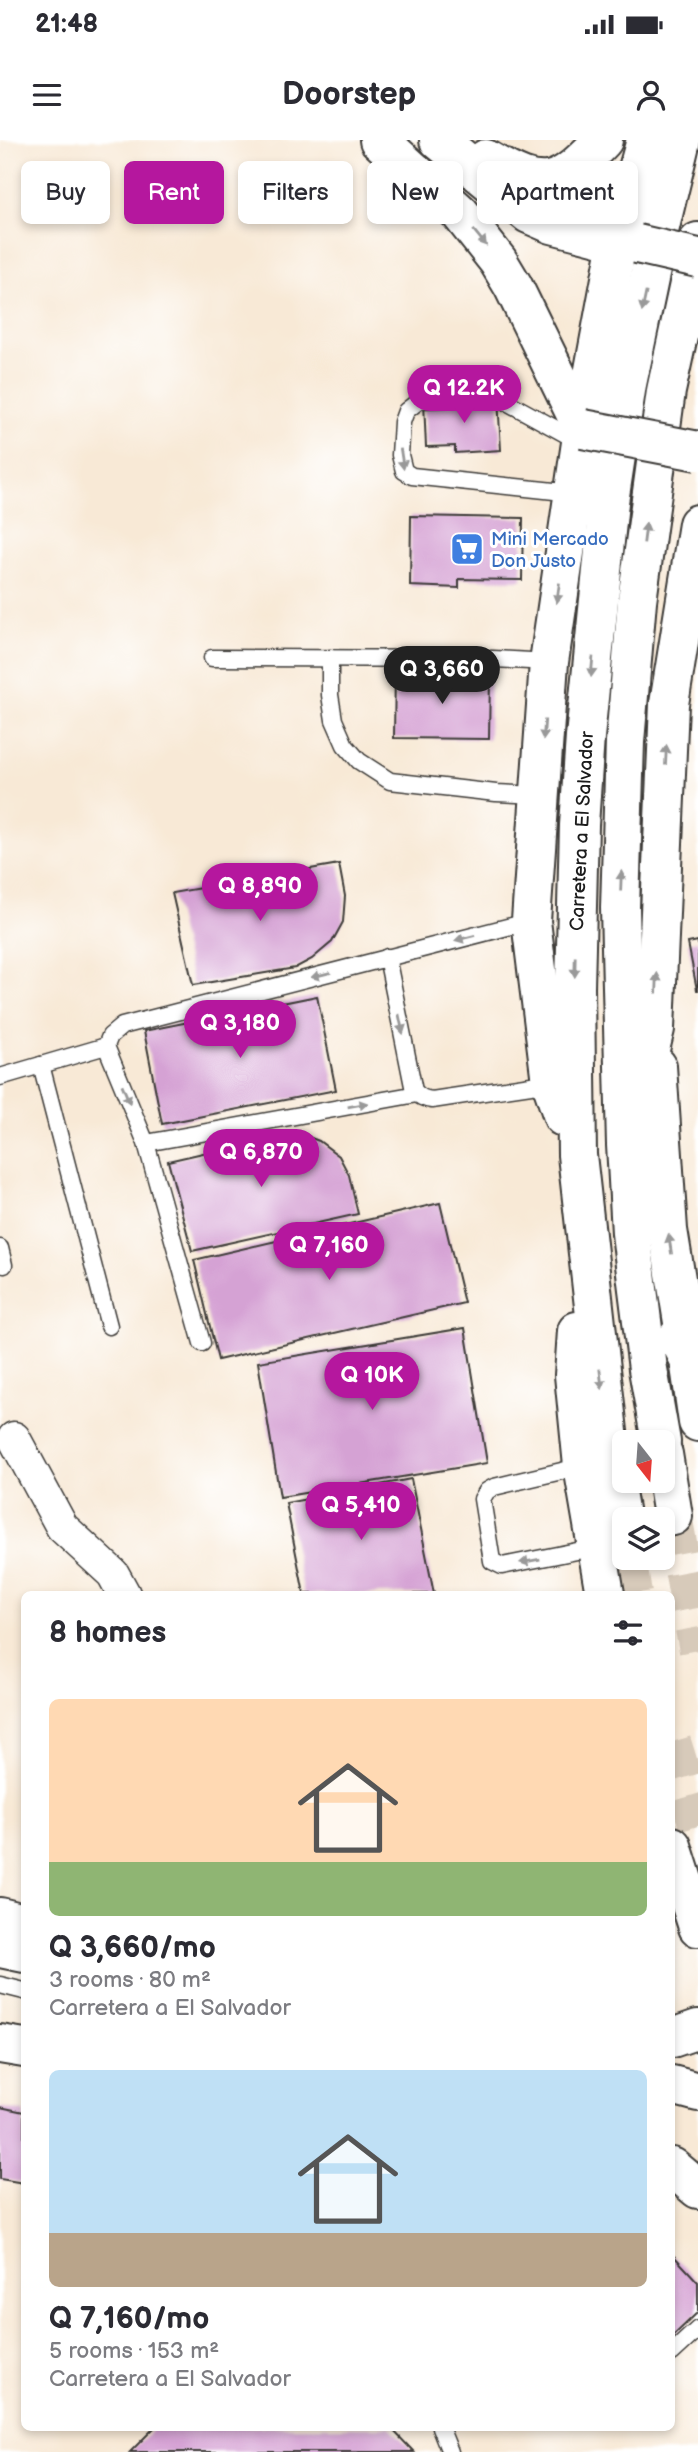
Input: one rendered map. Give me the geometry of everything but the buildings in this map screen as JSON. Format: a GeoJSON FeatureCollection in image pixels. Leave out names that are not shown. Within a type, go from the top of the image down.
{"type":"FeatureCollection","features":[{"type":"Feature","properties":{"kind":"main road"},"geometry":{"type":"LineString","coordinates":[[379,140],[460,213],[498,261],[513,286],[582,435]]}},
{"type":"Feature","properties":{"kind":"main road"},"geometry":{"type":"LineString","coordinates":[[439,140],[529,214],[552,224],[698,258]]}},
{"type":"Feature","properties":{"kind":"main road"},"geometry":{"type":"LineString","coordinates":[[455,140],[512,174],[536,182],[551,181],[572,171],[603,140]]}},
{"type":"Feature","properties":{"kind":"main road"},"geometry":{"type":"LineString","coordinates":[[605,1591],[609,1537],[583,1466],[553,1156],[551,1082],[531,921],[549,662],[573,493],[582,435],[628,242],[646,140]]}},
{"type":"Feature","properties":{"kind":"main road","name":"Carretera a El Salvador"},"geometry":{"type":"LineString","coordinates":[[609,1537],[610,1453],[577,1156],[575,987],[579,838],[585,737],[609,502],[627,384],[681,140]]}},
{"type":"Feature","properties":{"kind":"main road","name":"Carretera a El Salvador"},"geometry":{"type":"LineString","coordinates":[[659,1430],[631,1233],[626,1145],[620,922],[625,742],[637,601],[666,391],[698,242]]}},
{"type":"Feature","properties":{"kind":"main road"},"geometry":{"type":"LineString","coordinates":[[582,435],[698,451]]}},
{"type":"Feature","properties":{"kind":"main road"},"geometry":{"type":"LineString","coordinates":[[698,524],[669,704],[655,1029],[660,1145],[668,1230],[698,1422]]}},
{"type":"Feature","properties":{"kind":"main road"},"geometry":{"type":"LineString","coordinates":[[669,704],[688,665],[698,658]]}},
{"type":"Feature","properties":{"kind":"main road"},"geometry":{"type":"LineString","coordinates":[[626,1145],[655,1029]]}},
{"type":"Feature","properties":{"kind":"main road"},"geometry":{"type":"LineString","coordinates":[[551,1082],[577,1156]]}},
{"type":"Feature","properties":{"kind":"main road"},"geometry":{"type":"LineString","coordinates":[[631,1233],[689,1359]]}},
{"type":"Feature","properties":{"kind":"main road"},"geometry":{"type":"LineString","coordinates":[[574,1375],[585,1238]]}},
{"type":"Feature","properties":{"kind":"main road"},"geometry":{"type":"LineString","coordinates":[[675,1855],[698,1927]]}},
{"type":"Feature","properties":{"kind":"main road"},"geometry":{"type":"LineString","coordinates":[[0,1917],[21,1922]]}},
{"type":"Feature","properties":{"kind":"main road"},"geometry":{"type":"LineString","coordinates":[[0,1948],[21,1952]]}},
{"type":"Feature","properties":{"kind":"main road"},"geometry":{"type":"LineString","coordinates":[[675,2037],[698,2029]]}},
{"type":"Feature","properties":{"kind":"main road"},"geometry":{"type":"LineString","coordinates":[[0,2044],[21,2048]]}},
{"type":"Feature","properties":{"kind":"main road"},"geometry":{"type":"LineString","coordinates":[[675,2086],[698,2092]]}},
{"type":"Feature","properties":{"kind":"main road"},"geometry":{"type":"LineString","coordinates":[[675,2153],[698,2162]]}},
{"type":"Feature","properties":{"kind":"main road"},"geometry":{"type":"LineString","coordinates":[[675,2170],[698,2189]]}},
{"type":"Feature","properties":{"kind":"street"},"geometry":{"type":"LineString","coordinates":[[14,1438],[62,1527],[113,1574],[122,1591]]}},
{"type":"Feature","properties":{"kind":"lane"},"geometry":{"type":"LineString","coordinates":[[573,493],[412,476],[404,471],[400,455],[402,422],[406,411],[421,400],[496,396],[582,435]]}},
{"type":"Feature","properties":{"kind":"lane"},"geometry":{"type":"LineString","coordinates":[[212,658],[549,662]]}},
{"type":"Feature","properties":{"kind":"lane"},"geometry":{"type":"LineString","coordinates":[[330,658],[330,695],[334,720],[345,745],[359,761],[390,780],[496,793],[540,795]]}},
{"type":"Feature","properties":{"kind":"lane"},"geometry":{"type":"LineString","coordinates":[[202,1343],[146,1143],[106,1046],[110,1036],[122,1026],[531,921]]}},
{"type":"Feature","properties":{"kind":"lane"},"geometry":{"type":"LineString","coordinates":[[387,957],[414,1091],[417,1094],[432,1100],[551,1082]]}},
{"type":"Feature","properties":{"kind":"lane"},"geometry":{"type":"LineString","coordinates":[[0,1077],[106,1046]]}},
{"type":"Feature","properties":{"kind":"lane"},"geometry":{"type":"LineString","coordinates":[[41,1065],[109,1326]]}},
{"type":"Feature","properties":{"kind":"lane"},"geometry":{"type":"LineString","coordinates":[[146,1143],[417,1094]]}},
{"type":"Feature","properties":{"kind":"lane"},"geometry":{"type":"LineString","coordinates":[[0,1248],[4,1265]]}},
{"type":"Feature","properties":{"kind":"lane"},"geometry":{"type":"LineString","coordinates":[[583,1466],[494,1487],[487,1491],[482,1499],[492,1561],[502,1566],[609,1537]]}},
{"type":"Feature","properties":{"kind":"lane"},"geometry":{"type":"LineString","coordinates":[[0,1986],[21,1990]]}},
{"type":"Feature","properties":{"kind":"lane"},"geometry":{"type":"LineString","coordinates":[[675,2350],[698,2329]]}},
{"type":"Feature","properties":{"kind":"lane"},"geometry":{"type":"LineString","coordinates":[[442,2431],[450,2452]]}},
{"type":"Feature","properties":{"kind":"tunnel"},"geometry":{"type":"LineString","coordinates":[[675,1527],[698,1650]]}},
{"type":"Feature","properties":{"kind":"tunnel"},"geometry":{"type":"LineString","coordinates":[[629,1570],[632,1591]]}},
{"type":"Feature","properties":{"kind":"tunnel"},"geometry":{"type":"LineString","coordinates":[[675,1752],[698,1826]]}},
{"type":"Feature","properties":{"kind":"place","name":"Mini Mercado Don Justo"},"geometry":{"type":"Point","coordinates":[467,549]}}]}
